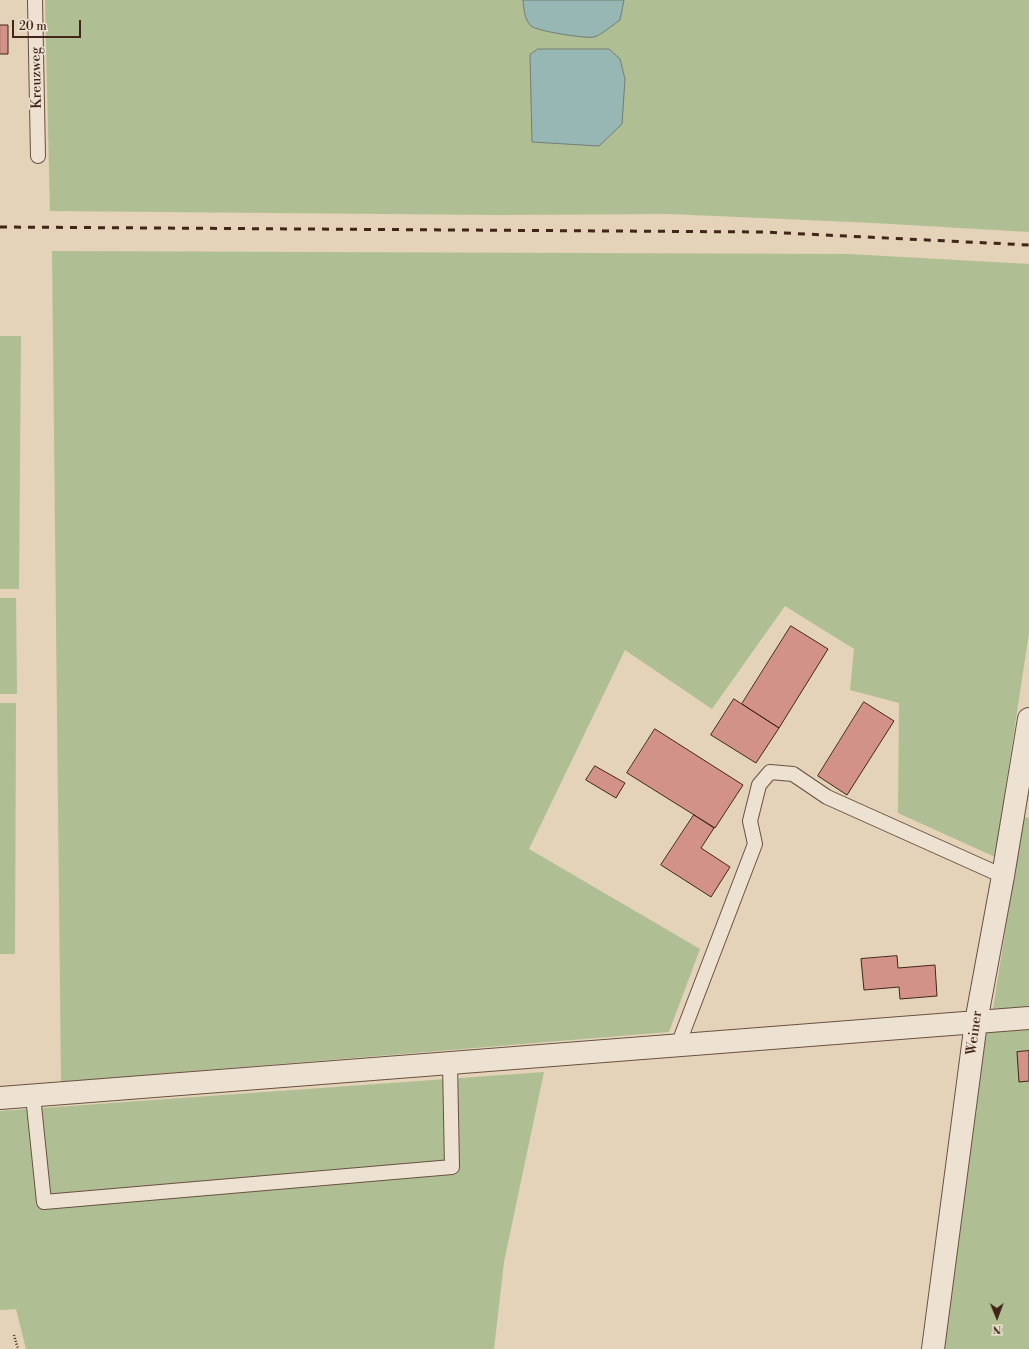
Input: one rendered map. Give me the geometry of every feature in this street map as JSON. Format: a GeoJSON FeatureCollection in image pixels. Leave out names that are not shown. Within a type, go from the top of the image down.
{"type":"FeatureCollection","features":[{"type":"Feature","properties":{"kind":"street","name":"Weiner"},"geometry":{"type":"LineString","coordinates":[[933,1349],[976,1022],[1003,876],[1029,719]]}},
{"type":"Feature","properties":{"kind":"street"},"geometry":{"type":"LineString","coordinates":[[0,1098],[1029,1018]]}},
{"type":"Feature","properties":{"kind":"lane","name":"Kreuzweg"},"geometry":{"type":"LineString","coordinates":[[35,0],[38,156]]}},
{"type":"Feature","properties":{"kind":"lane"},"geometry":{"type":"LineString","coordinates":[[678,1045],[754,844],[750,821],[759,785],[770,772],[793,774],[827,797],[1003,876]]}},
{"type":"Feature","properties":{"kind":"lane"},"geometry":{"type":"LineString","coordinates":[[32,1096],[44,1202],[452,1167],[450,1063]]}},
{"type":"Feature","properties":{"kind":"path"},"geometry":{"type":"LineString","coordinates":[[14,1335],[18,1349]]}},
{"type":"Feature","properties":{"kind":"green space"},"geometry":{"type":"Polygon","coordinates":[[[45,0],[1029,0],[1029,232],[874,223],[670,214],[498,215],[50,211],[45,0]]]}},
{"type":"Feature","properties":{"kind":"green space"},"geometry":{"type":"Polygon","coordinates":[[[52,251],[848,254],[1029,264],[1029,633],[995,857],[898,813],[899,703],[850,690],[854,649],[785,606],[712,709],[625,650],[529,849],[700,949],[669,1032],[61,1082],[52,251]]]}},
{"type":"Feature","properties":{"kind":"green space"},"geometry":{"type":"Polygon","coordinates":[[[0,336],[21,336],[19,589],[0,589],[0,336]]]}},
{"type":"Feature","properties":{"kind":"green space"},"geometry":{"type":"Polygon","coordinates":[[[0,598],[16,598],[17,694],[0,694],[0,598]]]}},
{"type":"Feature","properties":{"kind":"green space"},"geometry":{"type":"Polygon","coordinates":[[[0,703],[16,703],[15,954],[0,954],[0,703]]]}},
{"type":"Feature","properties":{"kind":"green space"},"geometry":{"type":"Polygon","coordinates":[[[1023,817],[1029,818],[1029,1007],[993,1009],[1023,817]]]}},
{"type":"Feature","properties":{"kind":"green space"},"geometry":{"type":"Polygon","coordinates":[[[1029,1021],[1029,1349],[942,1349],[982,1031],[1029,1021]]]}},
{"type":"Feature","properties":{"kind":"green space"},"geometry":{"type":"Polygon","coordinates":[[[544,1072],[504,1262],[494,1349],[26,1349],[16,1309],[0,1310],[0,1111],[544,1072]]]}},
{"type":"Feature","properties":{"kind":"water"},"geometry":{"type":"Polygon","coordinates":[[[523,0],[624,0],[620,20],[600,34],[594,37],[589,37],[572,36],[531,26],[526,17],[523,0]]]}},
{"type":"Feature","properties":{"kind":"water"},"geometry":{"type":"Polygon","coordinates":[[[538,49],[609,49],[620,59],[625,79],[622,124],[599,146],[532,142],[530,55],[538,49]]]}},
{"type":"Feature","properties":{"kind":"building"},"geometry":{"type":"Polygon","coordinates":[[[0,25],[8,25],[8,54],[0,54],[0,25]]]}},
{"type":"Feature","properties":{"kind":"building"},"geometry":{"type":"Polygon","coordinates":[[[791,626],[828,649],[779,728],[742,704],[791,626]]]}},
{"type":"Feature","properties":{"kind":"building"},"geometry":{"type":"Polygon","coordinates":[[[734,699],[779,728],[756,763],[711,735],[734,699]]]}},
{"type":"Feature","properties":{"kind":"building"},"geometry":{"type":"Polygon","coordinates":[[[864,702],[894,721],[847,795],[818,776],[864,702]]]}},
{"type":"Feature","properties":{"kind":"building"},"geometry":{"type":"Polygon","coordinates":[[[655,729],[743,785],[715,828],[627,773],[655,729]]]}},
{"type":"Feature","properties":{"kind":"building"},"geometry":{"type":"Polygon","coordinates":[[[595,766],[625,783],[616,798],[586,780],[595,766]]]}},
{"type":"Feature","properties":{"kind":"building"},"geometry":{"type":"Polygon","coordinates":[[[694,815],[714,828],[701,848],[730,867],[711,897],[661,865],[694,815]]]}},
{"type":"Feature","properties":{"kind":"building"},"geometry":{"type":"Polygon","coordinates":[[[897,956],[898,968],[935,965],[937,996],[900,999],[899,987],[864,990],[861,959],[897,956]]]}},
{"type":"Feature","properties":{"kind":"building"},"geometry":{"type":"Polygon","coordinates":[[[1029,1051],[1029,1081],[1019,1082],[1017,1052],[1029,1051]]]}},
{"type":"Feature","properties":{"kind":"railway"},"geometry":{"type":"LineString","coordinates":[[0,227],[764,232],[1029,245]]}}]}
